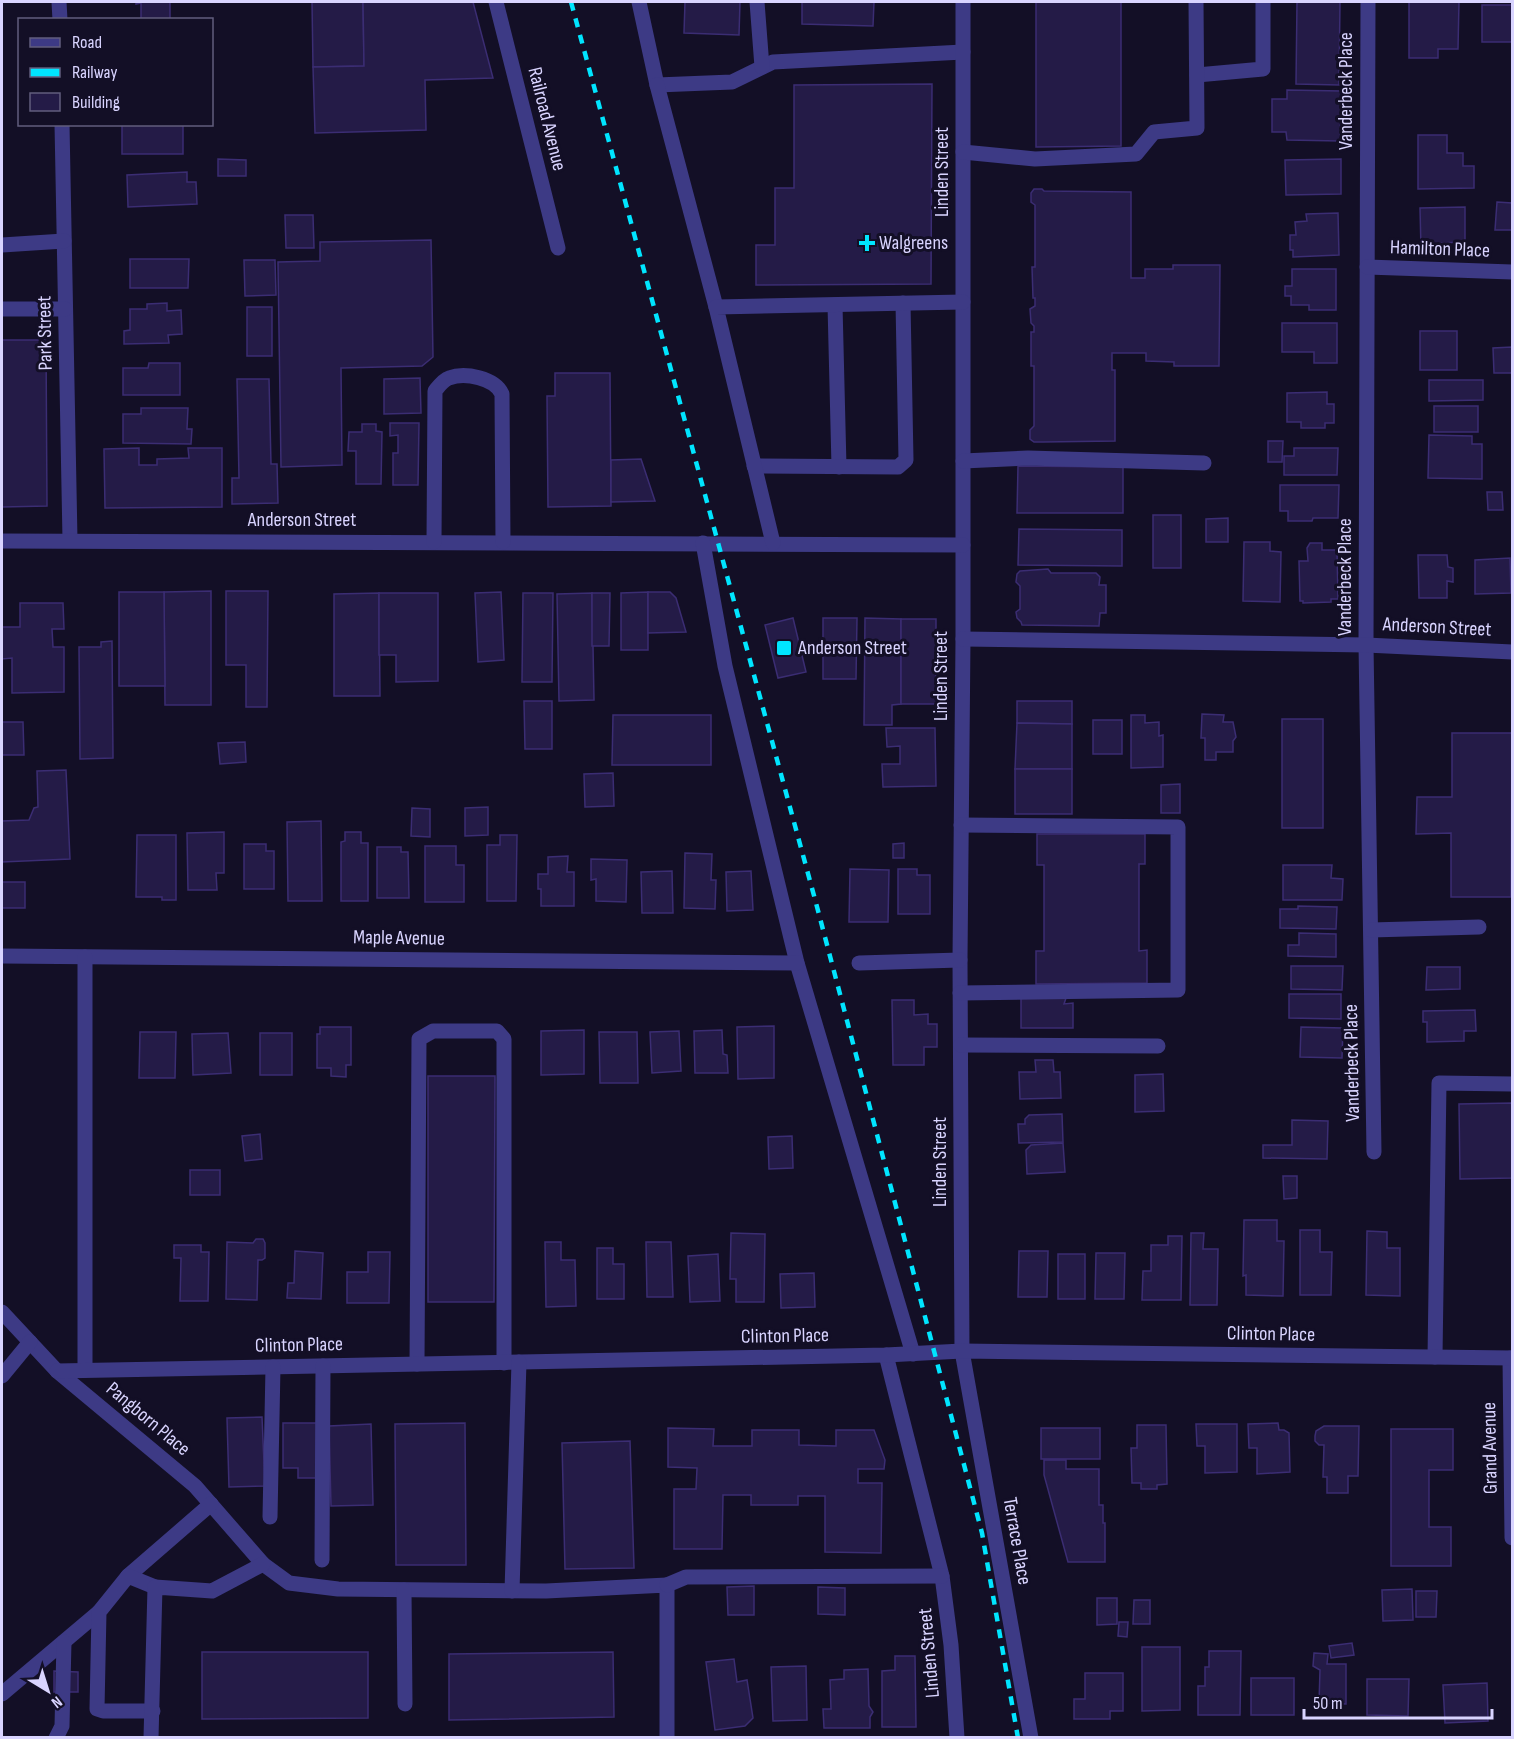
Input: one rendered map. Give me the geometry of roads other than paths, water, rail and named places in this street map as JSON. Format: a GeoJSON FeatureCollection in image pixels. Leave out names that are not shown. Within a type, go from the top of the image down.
{"type":"FeatureCollection","features":[{"type":"Feature","properties":{"kind":"street"},"geometry":{"type":"LineString","coordinates":[[59,2],[60,18]]}},
{"type":"Feature","properties":{"kind":"street","name":"Railroad Avenue"},"geometry":{"type":"LineString","coordinates":[[496,2],[558,248]]}},
{"type":"Feature","properties":{"kind":"street"},"geometry":{"type":"LineString","coordinates":[[639,2],[657,85],[716,307],[772,543]]}},
{"type":"Feature","properties":{"kind":"street"},"geometry":{"type":"LineString","coordinates":[[756,2],[762,67]]}},
{"type":"Feature","properties":{"kind":"street","name":"Linden Street"},"geometry":{"type":"LineString","coordinates":[[962,1351],[960,960],[963,639],[963,2]]}},
{"type":"Feature","properties":{"kind":"street"},"geometry":{"type":"LineString","coordinates":[[963,152],[1035,159],[1136,154],[1154,132],[1197,128],[1196,2]]}},
{"type":"Feature","properties":{"kind":"street"},"geometry":{"type":"LineString","coordinates":[[1197,75],[1263,69],[1263,2]]}},
{"type":"Feature","properties":{"kind":"street","name":"Vanderbeck Place"},"geometry":{"type":"LineString","coordinates":[[1368,2],[1366,645],[1374,1152]]}},
{"type":"Feature","properties":{"kind":"street"},"geometry":{"type":"LineString","coordinates":[[657,85],[732,82],[772,62],[963,52]]}},
{"type":"Feature","properties":{"kind":"street","name":"Park Street"},"geometry":{"type":"LineString","coordinates":[[62,126],[70,540]]}},
{"type":"Feature","properties":{"kind":"street"},"geometry":{"type":"LineString","coordinates":[[2,245],[64,241]]}},
{"type":"Feature","properties":{"kind":"street","name":"Hamilton Place"},"geometry":{"type":"LineString","coordinates":[[1367,267],[1512,272]]}},
{"type":"Feature","properties":{"kind":"street"},"geometry":{"type":"LineString","coordinates":[[716,307],[963,302]]}},
{"type":"Feature","properties":{"kind":"street"},"geometry":{"type":"LineString","coordinates":[[754,466],[898,467],[906,460],[903,303]]}},
{"type":"Feature","properties":{"kind":"street"},"geometry":{"type":"LineString","coordinates":[[835,305],[839,467]]}},
{"type":"Feature","properties":{"kind":"street"},"geometry":{"type":"LineString","coordinates":[[2,309],[65,309]]}},
{"type":"Feature","properties":{"kind":"street"},"geometry":{"type":"LineString","coordinates":[[434,542],[435,391],[450,377],[466,377],[478,378],[494,384],[502,394],[503,542]]}},
{"type":"Feature","properties":{"kind":"street"},"geometry":{"type":"LineString","coordinates":[[963,461],[1028,458],[1204,463]]}},
{"type":"Feature","properties":{"kind":"street","name":"Anderson Street"},"geometry":{"type":"LineString","coordinates":[[2,541],[963,545]]}},
{"type":"Feature","properties":{"kind":"street"},"geometry":{"type":"LineString","coordinates":[[703,543],[725,666],[797,963],[913,1354]]}},
{"type":"Feature","properties":{"kind":"street","name":"Anderson Street"},"geometry":{"type":"LineString","coordinates":[[963,639],[1366,645],[1512,652]]}},
{"type":"Feature","properties":{"kind":"street"},"geometry":{"type":"LineString","coordinates":[[960,993],[1178,990],[1178,826],[961,825]]}},
{"type":"Feature","properties":{"kind":"street"},"geometry":{"type":"LineString","coordinates":[[1371,930],[1479,927]]}},
{"type":"Feature","properties":{"kind":"street","name":"Maple Avenue"},"geometry":{"type":"LineString","coordinates":[[2,956],[797,963]]}},
{"type":"Feature","properties":{"kind":"street"},"geometry":{"type":"LineString","coordinates":[[85,957],[86,1370]]}},
{"type":"Feature","properties":{"kind":"street"},"geometry":{"type":"LineString","coordinates":[[859,963],[960,960]]}},
{"type":"Feature","properties":{"kind":"street"},"geometry":{"type":"LineString","coordinates":[[417,1364],[419,1039],[433,1031],[497,1031],[504,1039],[512,1362],[512,1591]]}},
{"type":"Feature","properties":{"kind":"street"},"geometry":{"type":"LineString","coordinates":[[961,1045],[1158,1046]]}},
{"type":"Feature","properties":{"kind":"street"},"geometry":{"type":"LineString","coordinates":[[1435,1357],[1439,1083],[1512,1084]]}},
{"type":"Feature","properties":{"kind":"street","name":"Pangborn Place"},"geometry":{"type":"LineString","coordinates":[[2,1312],[57,1371],[195,1486],[263,1564],[289,1583],[338,1589],[512,1591],[667,1585],[686,1577],[942,1576]]}},
{"type":"Feature","properties":{"kind":"street"},"geometry":{"type":"LineString","coordinates":[[2,1376],[30,1342]]}},
{"type":"Feature","properties":{"kind":"street","name":"Clinton Place"},"geometry":{"type":"LineString","coordinates":[[57,1371],[886,1355],[962,1351],[1511,1358]]}},
{"type":"Feature","properties":{"kind":"street","name":"Terrace Place"},"geometry":{"type":"LineString","coordinates":[[962,1351],[1031,1737]]}},
{"type":"Feature","properties":{"kind":"street","name":"Linden Street"},"geometry":{"type":"LineString","coordinates":[[886,1355],[942,1576],[951,1645],[957,1737]]}},
{"type":"Feature","properties":{"kind":"street","name":"Grand Avenue"},"geometry":{"type":"LineString","coordinates":[[1511,1358],[1512,1538]]}},
{"type":"Feature","properties":{"kind":"street"},"geometry":{"type":"LineString","coordinates":[[322,1560],[323,1366]]}},
{"type":"Feature","properties":{"kind":"street"},"geometry":{"type":"LineString","coordinates":[[270,1517],[273,1367]]}},
{"type":"Feature","properties":{"kind":"street"},"geometry":{"type":"LineString","coordinates":[[2,1694],[99,1612],[128,1576],[211,1504]]}},
{"type":"Feature","properties":{"kind":"street"},"geometry":{"type":"LineString","coordinates":[[128,1576],[154,1587],[212,1591],[263,1564]]}},
{"type":"Feature","properties":{"kind":"street"},"geometry":{"type":"LineString","coordinates":[[667,1585],[667,1737]]}},
{"type":"Feature","properties":{"kind":"street"},"geometry":{"type":"LineString","coordinates":[[152,1737],[154,1587]]}},
{"type":"Feature","properties":{"kind":"street"},"geometry":{"type":"LineString","coordinates":[[404,1590],[405,1704]]}},
{"type":"Feature","properties":{"kind":"street"},"geometry":{"type":"LineString","coordinates":[[99,1612],[97,1709],[103,1712],[153,1711]]}},
{"type":"Feature","properties":{"kind":"street"},"geometry":{"type":"LineString","coordinates":[[56,1737],[62,1726],[64,1642]]}},
{"type":"Feature","properties":{"kind":"railway"},"geometry":{"type":"LineString","coordinates":[[571,2],[816,903],[982,1533],[1018,1738]]}},
{"type":"Feature","properties":{"kind":"place","name":"Walgreens"},"geometry":{"type":"Point","coordinates":[867,243]}},
{"type":"Feature","properties":{"kind":"place","name":"Anderson Street"},"geometry":{"type":"Point","coordinates":[784,648]}}]}
